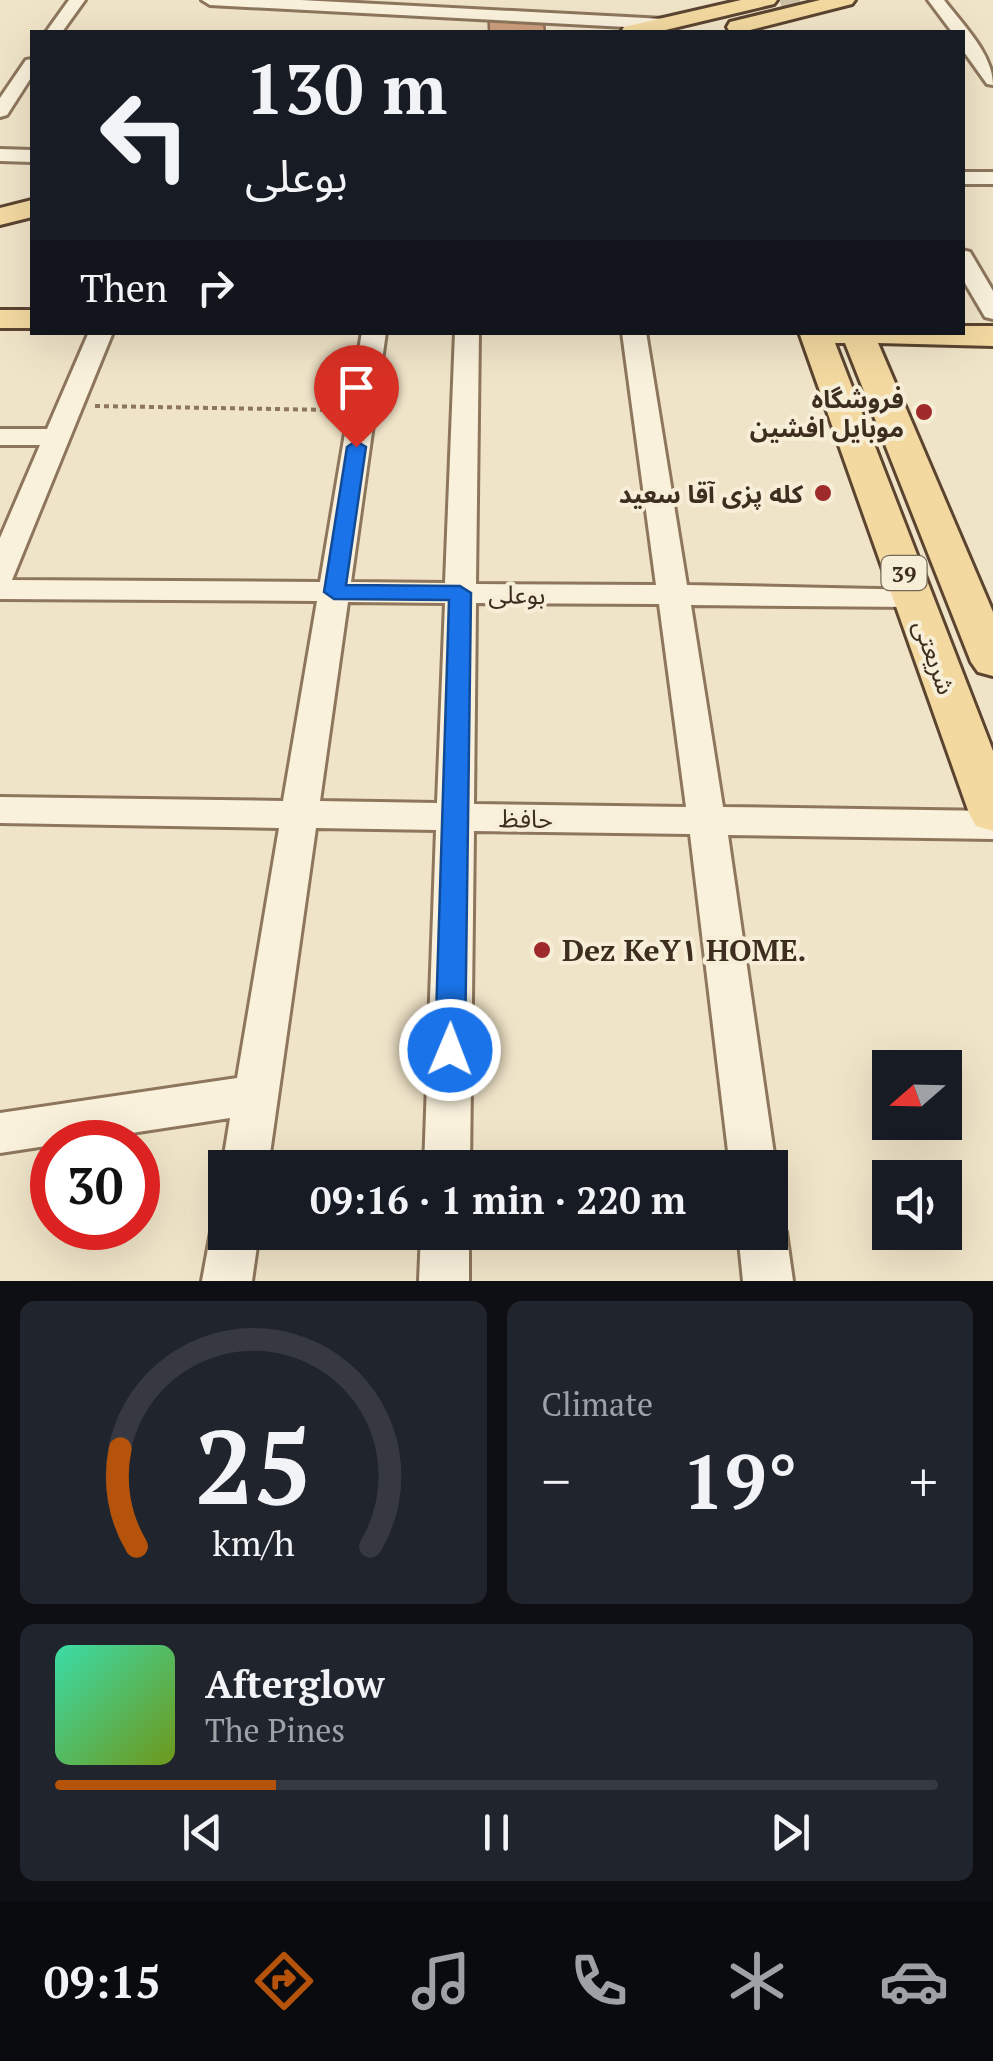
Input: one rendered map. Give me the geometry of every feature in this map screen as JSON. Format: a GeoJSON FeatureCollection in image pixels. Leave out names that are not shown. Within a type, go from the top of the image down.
{"type":"FeatureCollection","features":[{"type":"Feature","properties":{"kind":"main road"},"geometry":{"type":"LineString","coordinates":[[666,28],[709,3],[725,0]]}},
{"type":"Feature","properties":{"kind":"main road"},"geometry":{"type":"LineString","coordinates":[[692,13],[845,0]]}},
{"type":"Feature","properties":{"kind":"main road"},"geometry":{"type":"LineString","coordinates":[[666,28],[780,3]]}},
{"type":"Feature","properties":{"kind":"main road"},"geometry":{"type":"LineString","coordinates":[[744,29],[780,3]]}},
{"type":"Feature","properties":{"kind":"main road"},"geometry":{"type":"LineString","coordinates":[[1,209],[30,184]]}},
{"type":"Feature","properties":{"kind":"main road"},"geometry":{"type":"LineString","coordinates":[[1,209],[30,208]]}},
{"type":"Feature","properties":{"kind":"main road"},"geometry":{"type":"LineString","coordinates":[[0,319],[30,319]]}},
{"type":"Feature","properties":{"kind":"main road","name":"شریعتی"},"geometry":{"type":"LineString","coordinates":[[813,335],[993,813]]}},
{"type":"Feature","properties":{"kind":"main road","name":"شریعتی"},"geometry":{"type":"LineString","coordinates":[[859,335],[980,600],[993,662]]}},
{"type":"Feature","properties":{"kind":"main road"},"geometry":{"type":"LineString","coordinates":[[948,335],[993,336]]}},
{"type":"Feature","properties":{"kind":"street"},"geometry":{"type":"LineString","coordinates":[[55,30],[77,0]]}},
{"type":"Feature","properties":{"kind":"street"},"geometry":{"type":"LineString","coordinates":[[210,0],[236,6],[353,14],[480,16],[666,28]]}},
{"type":"Feature","properties":{"kind":"street"},"geometry":{"type":"LineString","coordinates":[[586,0],[589,26]]}},
{"type":"Feature","properties":{"kind":"street"},"geometry":{"type":"LineString","coordinates":[[936,0],[957,30]]}},
{"type":"Feature","properties":{"kind":"street"},"geometry":{"type":"LineString","coordinates":[[965,38],[993,44]]}},
{"type":"Feature","properties":{"kind":"street"},"geometry":{"type":"LineString","coordinates":[[965,41],[993,80]]}},
{"type":"Feature","properties":{"kind":"street"},"geometry":{"type":"LineString","coordinates":[[0,111],[30,67]]}},
{"type":"Feature","properties":{"kind":"street"},"geometry":{"type":"LineString","coordinates":[[0,155],[30,156]]}},
{"type":"Feature","properties":{"kind":"street"},"geometry":{"type":"LineString","coordinates":[[965,178],[993,178]]}},
{"type":"Feature","properties":{"kind":"street"},"geometry":{"type":"LineString","coordinates":[[965,262],[993,312]]}},
{"type":"Feature","properties":{"kind":"street"},"geometry":{"type":"LineString","coordinates":[[0,574],[100,335]]}},
{"type":"Feature","properties":{"kind":"street"},"geometry":{"type":"LineString","coordinates":[[248,1150],[374,335]]}},
{"type":"Feature","properties":{"kind":"street"},"geometry":{"type":"LineString","coordinates":[[447,1150],[467,335]]}},
{"type":"Feature","properties":{"kind":"street"},"geometry":{"type":"LineString","coordinates":[[634,335],[708,821],[751,1150]]}},
{"type":"Feature","properties":{"kind":"street"},"geometry":{"type":"LineString","coordinates":[[0,436],[57,437]]}},
{"type":"Feature","properties":{"kind":"street","name":"بوعلی"},"geometry":{"type":"LineString","coordinates":[[0,588],[914,598]]}},
{"type":"Feature","properties":{"kind":"street","name":"حافظ"},"geometry":{"type":"LineString","coordinates":[[0,810],[993,825]]}},
{"type":"Feature","properties":{"kind":"street"},"geometry":{"type":"LineString","coordinates":[[0,1133],[257,1094]]}},
{"type":"Feature","properties":{"kind":"street"},"geometry":{"type":"LineString","coordinates":[[227,1281],[232,1250]]}},
{"type":"Feature","properties":{"kind":"street"},"geometry":{"type":"LineString","coordinates":[[444,1281],[445,1250]]}},
{"type":"Feature","properties":{"kind":"street"},"geometry":{"type":"LineString","coordinates":[[764,1250],[768,1281]]}},
{"type":"Feature","properties":{"kind":"path"},"geometry":{"type":"LineString","coordinates":[[70,406],[362,410]]}},
{"type":"Feature","properties":{"kind":"building"},"geometry":{"type":"Polygon","coordinates":[[[488,9],[543,12],[545,30],[489,30],[488,9]]]}},
{"type":"Feature","properties":{"kind":"tunnel"},"geometry":{"type":"LineString","coordinates":[[781,5],[800,0]]}},
{"type":"Feature","properties":{"kind":"place","name":"فروشگاه موبایل افشین"},"geometry":{"type":"Point","coordinates":[924,412]}},
{"type":"Feature","properties":{"kind":"place","name":"کله پزی آقا سعید"},"geometry":{"type":"Point","coordinates":[823,493]}},
{"type":"Feature","properties":{"kind":"place","name":"Dez KeY۱ HOME."},"geometry":{"type":"Point","coordinates":[542,950]}},
{"type":"Feature","properties":{"kind":"route"},"geometry":{"type":"LineString","coordinates":[[356,447],[334,592],[460,593],[450,1050]]}}]}
